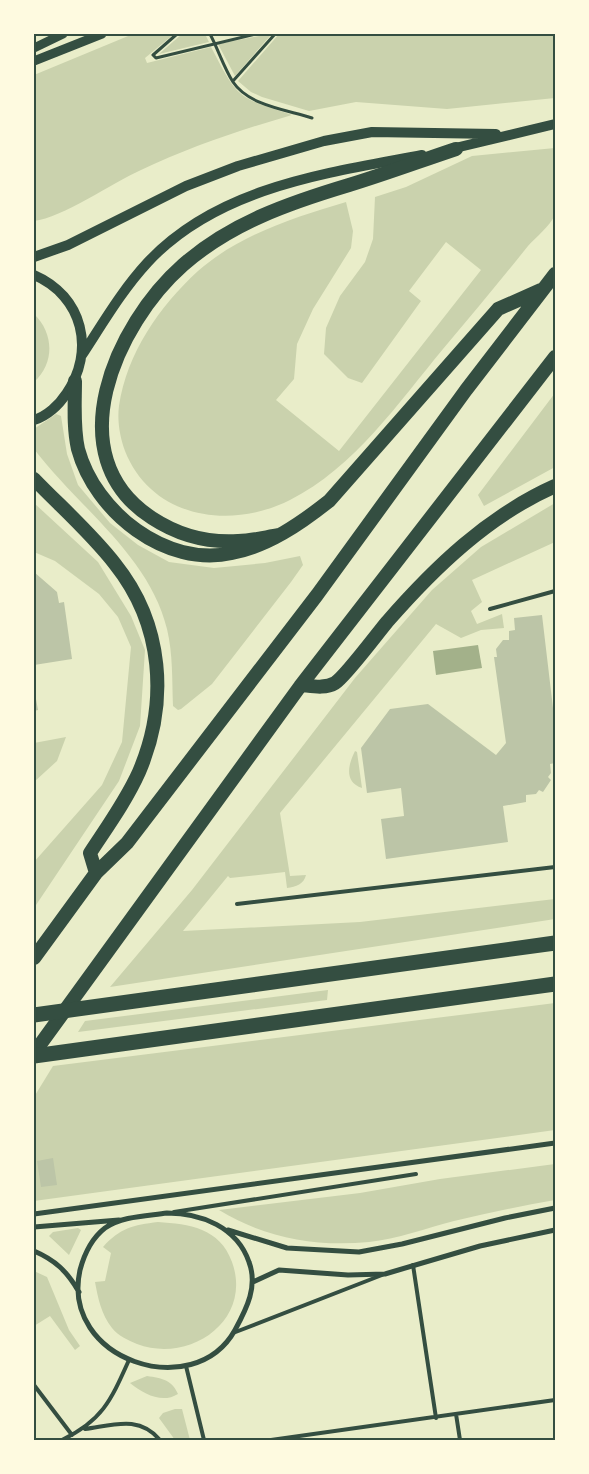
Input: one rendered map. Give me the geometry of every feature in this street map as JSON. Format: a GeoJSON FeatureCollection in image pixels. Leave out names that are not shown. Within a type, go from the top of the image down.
{"type":"FeatureCollection","features":[{"type":"Feature","properties":{"kind":"highway"},"geometry":{"type":"LineString","coordinates":[[279,535],[239,541],[198,538],[162,525],[142,512],[132,501],[111,471],[104,454],[102,437],[101,417],[105,396],[120,349],[140,317],[167,281],[199,253],[237,228],[284,205],[456,148]]}},
{"type":"Feature","properties":{"kind":"highway"},"geometry":{"type":"LineString","coordinates":[[34,958],[96,872],[127,843],[317,595],[466,390],[555,274]]}},
{"type":"Feature","properties":{"kind":"highway"},"geometry":{"type":"LineString","coordinates":[[75,381],[75,422],[78,448],[84,467],[114,512],[129,525],[162,545],[194,554],[230,554],[249,549],[300,524],[329,501],[498,309],[544,289]]}},
{"type":"Feature","properties":{"kind":"highway"},"geometry":{"type":"LineString","coordinates":[[34,1054],[301,685],[555,357]]}},
{"type":"Feature","properties":{"kind":"highway"},"geometry":{"type":"LineString","coordinates":[[34,479],[116,565],[144,609],[153,636],[157,660],[158,702],[149,748],[127,795],[90,853],[96,872]]}},
{"type":"Feature","properties":{"kind":"highway"},"geometry":{"type":"LineString","coordinates":[[301,685],[320,687],[337,682],[400,607],[456,550],[491,522],[555,486]]}},
{"type":"Feature","properties":{"kind":"highway"},"geometry":{"type":"LineString","coordinates":[[34,1015],[555,943]]}},
{"type":"Feature","properties":{"kind":"highway"},"geometry":{"type":"LineString","coordinates":[[34,1054],[555,984]]}},
{"type":"Feature","properties":{"kind":"main road"},"geometry":{"type":"LineString","coordinates":[[82,355],[127,286],[148,262],[184,230],[218,210],[248,197],[330,173],[456,148],[555,124]]}},
{"type":"Feature","properties":{"kind":"main road"},"geometry":{"type":"LineString","coordinates":[[34,257],[68,244],[186,186],[238,166],[324,141],[372,132],[510,134]]}},
{"type":"Feature","properties":{"kind":"main road"},"geometry":{"type":"LineString","coordinates":[[34,275],[44,279],[70,304],[81,328],[82,355],[75,381],[60,403],[34,420]]}},
{"type":"Feature","properties":{"kind":"street"},"geometry":{"type":"LineString","coordinates":[[34,48],[62,34]]}},
{"type":"Feature","properties":{"kind":"street"},"geometry":{"type":"LineString","coordinates":[[34,61],[102,34]]}},
{"type":"Feature","properties":{"kind":"street"},"geometry":{"type":"LineString","coordinates":[[34,269],[44,279]]}},
{"type":"Feature","properties":{"kind":"street"},"geometry":{"type":"LineString","coordinates":[[34,1214],[555,1143]]}},
{"type":"Feature","properties":{"kind":"street"},"geometry":{"type":"LineString","coordinates":[[34,1228],[167,1213],[194,1215],[224,1229],[288,1248],[359,1252],[555,1208]]}},
{"type":"Feature","properties":{"kind":"street"},"geometry":{"type":"LineString","coordinates":[[124,1219],[106,1228],[88,1248],[79,1277],[79,1292],[85,1317],[99,1340],[112,1351],[129,1360],[157,1367],[186,1366],[211,1354],[233,1333],[246,1310],[253,1282],[247,1255],[234,1237],[224,1229]]}},
{"type":"Feature","properties":{"kind":"street"},"geometry":{"type":"LineString","coordinates":[[253,1282],[279,1270],[348,1275],[385,1274],[413,1264],[480,1246],[555,1230]]}},
{"type":"Feature","properties":{"kind":"street"},"geometry":{"type":"LineString","coordinates":[[34,1251],[54,1261],[64,1269],[79,1292]]}},
{"type":"Feature","properties":{"kind":"lane"},"geometry":{"type":"LineString","coordinates":[[490,609],[555,591]]}},
{"type":"Feature","properties":{"kind":"lane"},"geometry":{"type":"LineString","coordinates":[[555,822],[555,838]]}},
{"type":"Feature","properties":{"kind":"lane"},"geometry":{"type":"LineString","coordinates":[[237,904],[555,867]]}},
{"type":"Feature","properties":{"kind":"lane"},"geometry":{"type":"LineString","coordinates":[[167,1213],[416,1174]]}},
{"type":"Feature","properties":{"kind":"lane"},"geometry":{"type":"LineString","coordinates":[[413,1264],[436,1418]]}},
{"type":"Feature","properties":{"kind":"lane"},"geometry":{"type":"LineString","coordinates":[[233,1333],[385,1274]]}},
{"type":"Feature","properties":{"kind":"lane"},"geometry":{"type":"LineString","coordinates":[[85,1429],[108,1405],[129,1360]]}},
{"type":"Feature","properties":{"kind":"lane"},"geometry":{"type":"LineString","coordinates":[[186,1366],[204,1440]]}},
{"type":"Feature","properties":{"kind":"lane"},"geometry":{"type":"LineString","coordinates":[[34,1385],[72,1435]]}},
{"type":"Feature","properties":{"kind":"lane"},"geometry":{"type":"LineString","coordinates":[[271,1440],[555,1400]]}},
{"type":"Feature","properties":{"kind":"lane"},"geometry":{"type":"LineString","coordinates":[[456,1414],[460,1440]]}},
{"type":"Feature","properties":{"kind":"lane"},"geometry":{"type":"LineString","coordinates":[[62,1440],[85,1429],[137,1423],[154,1433],[160,1440]]}},
{"type":"Feature","properties":{"kind":"path"},"geometry":{"type":"LineString","coordinates":[[177,34],[153,55],[156,58],[214,42],[256,34]]}},
{"type":"Feature","properties":{"kind":"path"},"geometry":{"type":"LineString","coordinates":[[210,34],[233,82],[240,90],[252,99],[312,118]]}},
{"type":"Feature","properties":{"kind":"path"},"geometry":{"type":"LineString","coordinates":[[233,82],[274,34]]}},
{"type":"Feature","properties":{"kind":"shaded area"},"geometry":{"type":"Polygon","coordinates":[[[133,34],[174,34],[145,58],[147,63],[211,47],[227,77],[241,94],[260,104],[292,115],[197,146],[129,176],[58,214],[34,221],[34,75],[133,34]]]}},
{"type":"Feature","properties":{"kind":"shaded area"},"geometry":{"type":"Polygon","coordinates":[[[182,34],[205,34],[209,42],[159,54],[182,34]]]}},
{"type":"Feature","properties":{"kind":"shaded area"},"geometry":{"type":"Polygon","coordinates":[[[269,34],[270,36],[235,76],[218,44],[269,34]]]}},
{"type":"Feature","properties":{"kind":"shaded area"},"geometry":{"type":"Polygon","coordinates":[[[279,34],[555,34],[555,98],[447,109],[356,102],[309,111],[262,97],[251,92],[238,81],[279,34]]]}},
{"type":"Feature","properties":{"kind":"shaded area"},"geometry":{"type":"Polygon","coordinates":[[[555,148],[557,203],[553,219],[528,246],[392,412],[355,452],[335,470],[290,500],[267,509],[243,515],[219,516],[196,512],[174,504],[154,492],[137,474],[125,451],[120,435],[118,412],[129,368],[147,332],[170,300],[198,271],[214,258],[249,237],[307,214],[346,202],[353,231],[351,248],[313,309],[297,344],[294,379],[276,400],[339,451],[481,270],[446,242],[409,291],[421,301],[362,383],[348,378],[324,354],[326,328],[340,296],[365,262],[373,239],[375,197],[406,187],[472,156],[555,148]]]}},
{"type":"Feature","properties":{"kind":"shaded area"},"geometry":{"type":"Polygon","coordinates":[[[34,314],[45,330],[48,339],[49,357],[46,366],[34,382],[34,314]]]}},
{"type":"Feature","properties":{"kind":"shaded area"},"geometry":{"type":"Polygon","coordinates":[[[555,393],[555,467],[484,506],[478,495],[555,393]]]}},
{"type":"Feature","properties":{"kind":"shaded area"},"geometry":{"type":"Polygon","coordinates":[[[56,414],[61,416],[67,454],[78,485],[110,523],[138,545],[169,562],[214,568],[265,563],[300,556],[303,565],[212,684],[181,709],[178,710],[173,706],[171,657],[167,629],[158,602],[145,578],[129,555],[34,449],[34,429],[56,414]]]}},
{"type":"Feature","properties":{"kind":"shaded area"},"geometry":{"type":"Polygon","coordinates":[[[34,503],[98,562],[131,616],[145,650],[140,726],[119,781],[34,908],[34,862],[102,785],[122,742],[131,647],[118,617],[99,594],[55,561],[34,552],[34,503]]]}},
{"type":"Feature","properties":{"kind":"shaded area"},"geometry":{"type":"Polygon","coordinates":[[[555,503],[555,542],[472,580],[482,602],[471,611],[477,624],[502,614],[504,628],[481,630],[461,638],[436,624],[280,813],[290,876],[306,875],[303,881],[296,886],[287,888],[285,872],[230,878],[228,876],[183,931],[360,922],[555,899],[555,919],[110,987],[192,890],[355,678],[432,590],[481,547],[555,503]]]}},
{"type":"Feature","properties":{"kind":"shaded area"},"geometry":{"type":"Polygon","coordinates":[[[478,645],[482,668],[436,675],[433,651],[478,645]]]}},
{"type":"Feature","properties":{"kind":"shaded area"},"geometry":{"type":"Polygon","coordinates":[[[66,737],[57,761],[34,782],[34,743],[66,737]]]}},
{"type":"Feature","properties":{"kind":"shaded area"},"geometry":{"type":"Polygon","coordinates":[[[355,751],[357,752],[362,788],[352,782],[349,773],[349,767],[355,751]]]}},
{"type":"Feature","properties":{"kind":"shaded area"},"geometry":{"type":"Polygon","coordinates":[[[328,990],[327,1000],[78,1032],[85,1021],[328,990]]]}},
{"type":"Feature","properties":{"kind":"shaded area"},"geometry":{"type":"Polygon","coordinates":[[[555,1003],[555,1130],[34,1201],[34,1097],[53,1066],[555,1003]]]}},
{"type":"Feature","properties":{"kind":"shaded area"},"geometry":{"type":"Polygon","coordinates":[[[555,1164],[555,1200],[479,1215],[380,1241],[329,1243],[291,1238],[254,1228],[219,1210],[360,1193],[440,1179],[555,1164]]]}},
{"type":"Feature","properties":{"kind":"shaded area"},"geometry":{"type":"Polygon","coordinates":[[[158,1222],[181,1224],[202,1230],[220,1242],[232,1262],[236,1283],[233,1302],[225,1319],[212,1332],[196,1342],[177,1348],[157,1349],[123,1338],[108,1323],[99,1300],[95,1282],[105,1281],[111,1253],[103,1247],[109,1241],[128,1228],[158,1222]]]}},
{"type":"Feature","properties":{"kind":"shaded area"},"geometry":{"type":"Polygon","coordinates":[[[78,1228],[81,1230],[69,1255],[49,1236],[53,1232],[78,1228]]]}},
{"type":"Feature","properties":{"kind":"shaded area"},"geometry":{"type":"Polygon","coordinates":[[[34,1271],[47,1277],[69,1330],[80,1346],[75,1350],[50,1316],[34,1326],[34,1271]]]}},
{"type":"Feature","properties":{"kind":"shaded area"},"geometry":{"type":"Polygon","coordinates":[[[147,1376],[166,1380],[176,1389],[178,1394],[172,1397],[159,1398],[141,1391],[130,1383],[147,1376]]]}},
{"type":"Feature","properties":{"kind":"shaded area"},"geometry":{"type":"Polygon","coordinates":[[[182,1409],[190,1440],[175,1440],[159,1418],[163,1413],[182,1409]]]}},
{"type":"Feature","properties":{"kind":"building"},"geometry":{"type":"Polygon","coordinates":[[[34,572],[57,592],[59,603],[64,602],[72,659],[34,665],[34,572]]]}},
{"type":"Feature","properties":{"kind":"building"},"geometry":{"type":"Polygon","coordinates":[[[542,615],[555,725],[555,763],[550,764],[551,773],[548,777],[551,780],[543,792],[539,790],[536,794],[526,795],[526,802],[503,806],[508,842],[386,859],[381,819],[404,816],[401,788],[367,793],[361,748],[390,709],[428,704],[496,755],[506,743],[494,657],[497,657],[496,649],[503,640],[509,640],[509,631],[515,630],[514,618],[542,615]]]}},
{"type":"Feature","properties":{"kind":"building"},"geometry":{"type":"Polygon","coordinates":[[[34,688],[38,710],[34,711],[34,688]]]}},
{"type":"Feature","properties":{"kind":"building"},"geometry":{"type":"Polygon","coordinates":[[[53,1158],[57,1185],[41,1187],[37,1161],[53,1158]]]}}]}
